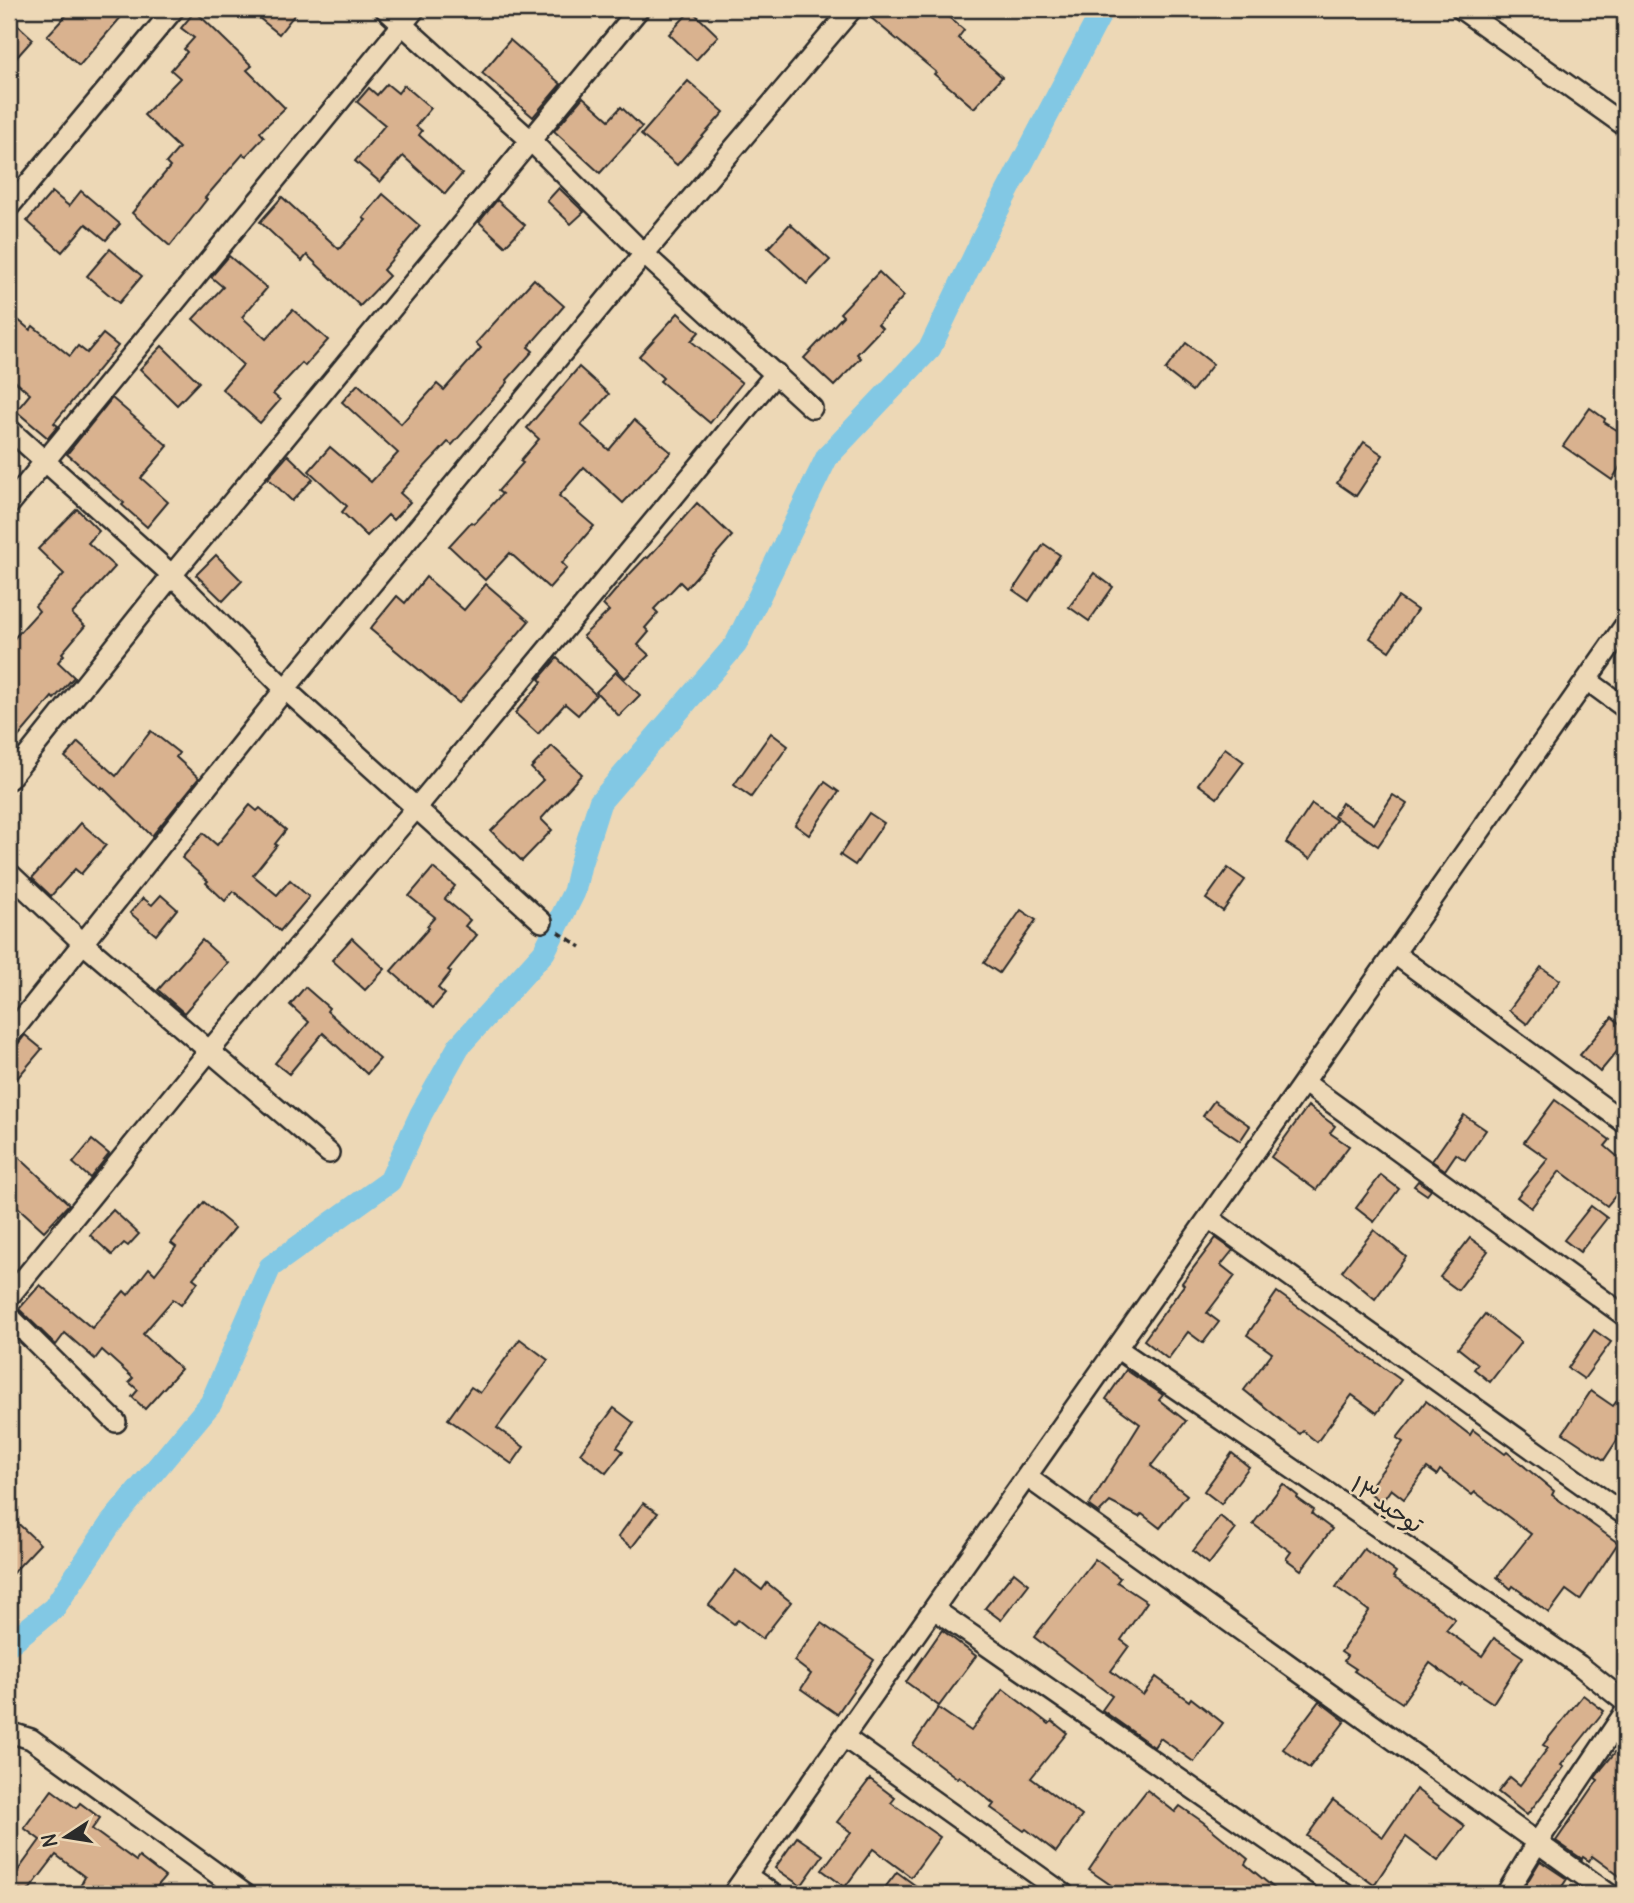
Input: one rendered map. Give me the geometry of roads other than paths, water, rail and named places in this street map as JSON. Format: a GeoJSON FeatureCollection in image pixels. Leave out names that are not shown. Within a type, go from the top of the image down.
{"type":"FeatureCollection","features":[{"type":"Feature","properties":{"kind":"street"},"geometry":{"type":"LineString","coordinates":[[9,207],[174,9]]}},
{"type":"Feature","properties":{"kind":"street"},"geometry":{"type":"LineString","coordinates":[[385,9],[529,139],[644,254],[812,408]]}},
{"type":"Feature","properties":{"kind":"street"},"geometry":{"type":"LineString","coordinates":[[9,505],[415,9]]}},
{"type":"Feature","properties":{"kind":"street"},"geometry":{"type":"LineString","coordinates":[[9,779],[172,575],[529,139],[639,9]]}},
{"type":"Feature","properties":{"kind":"street"},"geometry":{"type":"LineString","coordinates":[[9,1036],[285,689],[644,254],[852,9]]}},
{"type":"Feature","properties":{"kind":"street"},"geometry":{"type":"LineString","coordinates":[[1461,9],[1625,126]]}},
{"type":"Feature","properties":{"kind":"street"},"geometry":{"type":"LineString","coordinates":[[9,1297],[210,1051],[417,807],[776,373]]}},
{"type":"Feature","properties":{"kind":"street"},"geometry":{"type":"LineString","coordinates":[[9,429],[172,575],[285,689],[542,922]]}},
{"type":"Feature","properties":{"kind":"street"},"geometry":{"type":"LineString","coordinates":[[733,1894],[1625,625]]}},
{"type":"Feature","properties":{"kind":"street"},"geometry":{"type":"LineString","coordinates":[[1587,680],[1625,708]]}},
{"type":"Feature","properties":{"kind":"street"},"geometry":{"type":"LineString","coordinates":[[9,873],[84,944],[329,1153]]}},
{"type":"Feature","properties":{"kind":"street"},"geometry":{"type":"LineString","coordinates":[[1395,954],[1625,1123]]}},
{"type":"Feature","properties":{"kind":"street"},"geometry":{"type":"LineString","coordinates":[[1305,1083],[1625,1315]]}},
{"type":"Feature","properties":{"kind":"street"},"geometry":{"type":"LineString","coordinates":[[1210,1219],[1625,1515]]}},
{"type":"Feature","properties":{"kind":"street"},"geometry":{"type":"LineString","coordinates":[[9,1316],[116,1422]]}},
{"type":"Feature","properties":{"kind":"street","name":"توحید۱۳"},"geometry":{"type":"LineString","coordinates":[[1118,1349],[1579,1665],[1625,1702]]}},
{"type":"Feature","properties":{"kind":"street"},"geometry":{"type":"LineString","coordinates":[[1027,1477],[1609,1894]]}},
{"type":"Feature","properties":{"kind":"street"},"geometry":{"type":"LineString","coordinates":[[934,1609],[1345,1894]]}},
{"type":"Feature","properties":{"kind":"street"},"geometry":{"type":"LineString","coordinates":[[1506,1894],[1625,1712]]}},
{"type":"Feature","properties":{"kind":"street"},"geometry":{"type":"LineString","coordinates":[[9,1732],[31,1739],[245,1894]]}},
{"type":"Feature","properties":{"kind":"street"},"geometry":{"type":"LineString","coordinates":[[844,1737],[1063,1894]]}},
{"type":"Feature","properties":{"kind":"street"},"geometry":{"type":"LineString","coordinates":[[746,1875],[774,1894]]}},
{"type":"Feature","properties":{"kind":"waterway"},"geometry":{"type":"LineString","coordinates":[[9,1644],[54,1608],[111,1523],[211,1403],[270,1267],[390,1181],[421,1114],[459,1046],[544,952],[574,892],[600,802],[736,644],[827,457],[930,348],[984,236],[1103,9]]}}]}
